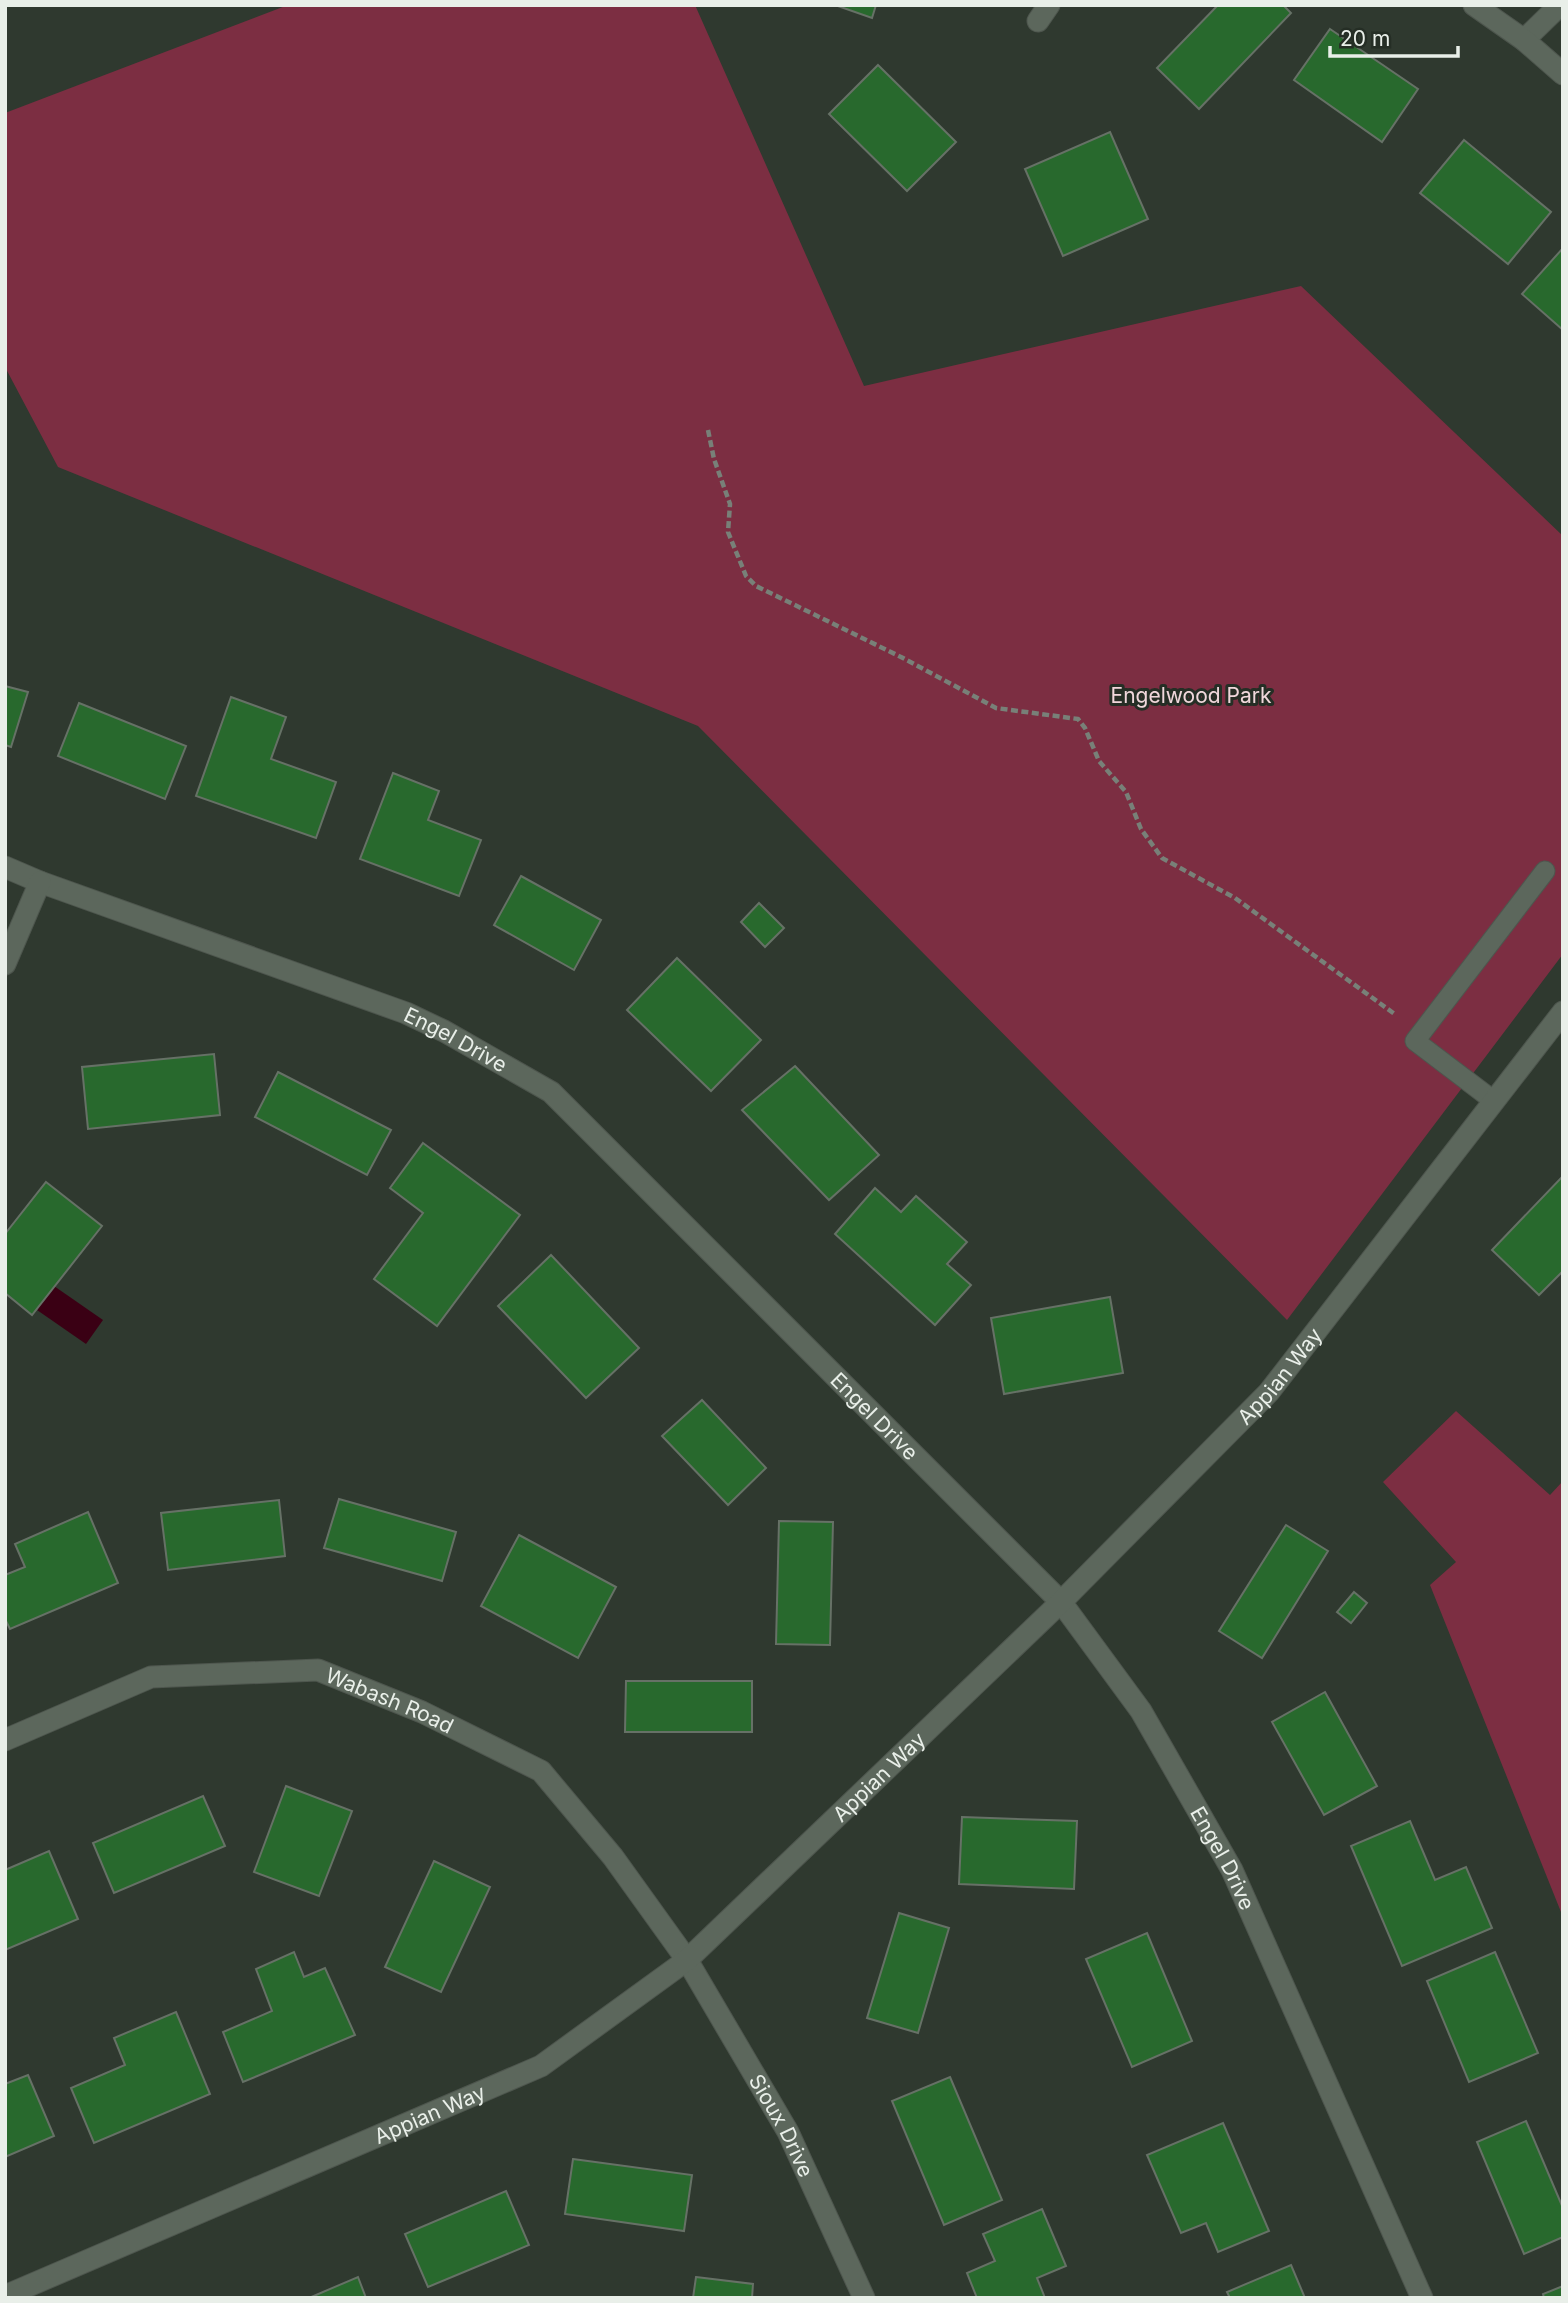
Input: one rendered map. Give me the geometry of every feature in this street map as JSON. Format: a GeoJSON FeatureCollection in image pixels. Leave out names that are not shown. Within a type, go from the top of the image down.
{"type":"FeatureCollection","features":[{"type":"Feature","properties":{"kind":"street"},"geometry":{"type":"LineString","coordinates":[[1474,5],[1524,40],[1563,74]]}},
{"type":"Feature","properties":{"kind":"street"},"geometry":{"type":"LineString","coordinates":[[1524,40],[1560,5]]}},
{"type":"Feature","properties":{"kind":"street","name":"Engel Drive"},"geometry":{"type":"LineString","coordinates":[[5,867],[40,882],[406,1013],[444,1031],[551,1091],[1061,1602],[1141,1711],[1232,1870],[1422,2298]]}},
{"type":"Feature","properties":{"kind":"street"},"geometry":{"type":"LineString","coordinates":[[5,964],[40,882]]}},
{"type":"Feature","properties":{"kind":"street","name":"Appian Way"},"geometry":{"type":"LineString","coordinates":[[5,2296],[541,2066],[687,1960],[1061,1602],[1269,1392],[1563,1012]]}},
{"type":"Feature","properties":{"kind":"street","name":"Wabash Road"},"geometry":{"type":"LineString","coordinates":[[5,1740],[150,1677],[317,1670],[422,1712],[541,1771],[613,1857],[687,1960]]}},
{"type":"Feature","properties":{"kind":"street","name":"Sioux Drive"},"geometry":{"type":"LineString","coordinates":[[687,1960],[788,2132],[864,2298]]}},
{"type":"Feature","properties":{"kind":"lane"},"geometry":{"type":"LineString","coordinates":[[1494,1101],[1415,1041],[1545,871]]}},
{"type":"Feature","properties":{"kind":"path"},"geometry":{"type":"LineString","coordinates":[[708,430],[714,459],[730,504],[728,532],[746,576],[755,586],[901,657],[996,708],[1078,719],[1099,761],[1126,792],[1141,829],[1162,858],[1235,898],[1420,1033]]}},
{"type":"Feature","properties":{"kind":"green space","name":"Engelwood Park"},"geometry":{"type":"Polygon","coordinates":[[[288,5],[695,5],[864,386],[1301,286],[1563,536],[1563,954],[1287,1320],[698,726],[58,467],[5,367],[5,113],[288,5]]]}},
{"type":"Feature","properties":{"kind":"green space"},"geometry":{"type":"Polygon","coordinates":[[[1456,1411],[1550,1495],[1563,1481],[1563,1917],[1430,1585],[1456,1562],[1383,1482],[1456,1411]]]}},
{"type":"Feature","properties":{"kind":"shaded area"},"geometry":{"type":"Polygon","coordinates":[[[54,1286],[103,1320],[86,1344],[37,1310],[54,1286]]]}},
{"type":"Feature","properties":{"kind":"building"},"geometry":{"type":"Polygon","coordinates":[[[835,5],[876,5],[872,18],[835,5]]]}},
{"type":"Feature","properties":{"kind":"building"},"geometry":{"type":"Polygon","coordinates":[[[1218,5],[1283,5],[1291,13],[1199,109],[1157,68],[1218,5]]]}},
{"type":"Feature","properties":{"kind":"building"},"geometry":{"type":"Polygon","coordinates":[[[1330,29],[1418,89],[1382,142],[1294,80],[1330,29]]]}},
{"type":"Feature","properties":{"kind":"building"},"geometry":{"type":"Polygon","coordinates":[[[878,65],[956,142],[907,191],[829,114],[878,65]]]}},
{"type":"Feature","properties":{"kind":"building"},"geometry":{"type":"Polygon","coordinates":[[[1110,132],[1148,219],[1063,256],[1025,169],[1110,132]]]}},
{"type":"Feature","properties":{"kind":"building"},"geometry":{"type":"Polygon","coordinates":[[[1464,140],[1551,212],[1508,264],[1420,193],[1464,140]]]}},
{"type":"Feature","properties":{"kind":"building"},"geometry":{"type":"Polygon","coordinates":[[[1563,248],[1563,330],[1522,294],[1563,248]]]}},
{"type":"Feature","properties":{"kind":"building"},"geometry":{"type":"Polygon","coordinates":[[[5,686],[28,692],[11,747],[5,745],[5,686]]]}},
{"type":"Feature","properties":{"kind":"building"},"geometry":{"type":"Polygon","coordinates":[[[231,697],[286,717],[271,759],[336,782],[316,838],[196,796],[231,697]]]}},
{"type":"Feature","properties":{"kind":"building"},"geometry":{"type":"Polygon","coordinates":[[[79,703],[186,746],[165,799],[58,756],[79,703]]]}},
{"type":"Feature","properties":{"kind":"building"},"geometry":{"type":"Polygon","coordinates":[[[393,773],[439,791],[428,820],[481,840],[459,896],[360,859],[393,773]]]}},
{"type":"Feature","properties":{"kind":"building"},"geometry":{"type":"Polygon","coordinates":[[[521,876],[601,920],[574,970],[494,925],[521,876]]]}},
{"type":"Feature","properties":{"kind":"building"},"geometry":{"type":"Polygon","coordinates":[[[759,903],[784,928],[765,947],[741,922],[759,903]]]}},
{"type":"Feature","properties":{"kind":"building"},"geometry":{"type":"Polygon","coordinates":[[[677,958],[761,1040],[711,1091],[627,1010],[677,958]]]}},
{"type":"Feature","properties":{"kind":"building"},"geometry":{"type":"Polygon","coordinates":[[[214,1054],[220,1115],[88,1129],[82,1067],[214,1054]]]}},
{"type":"Feature","properties":{"kind":"building"},"geometry":{"type":"Polygon","coordinates":[[[795,1066],[879,1155],[829,1200],[742,1110],[795,1066]]]}},
{"type":"Feature","properties":{"kind":"building"},"geometry":{"type":"Polygon","coordinates":[[[278,1072],[391,1130],[367,1175],[255,1117],[278,1072]]]}},
{"type":"Feature","properties":{"kind":"building"},"geometry":{"type":"Polygon","coordinates":[[[423,1143],[520,1215],[437,1326],[374,1279],[423,1213],[390,1188],[423,1143]]]}},
{"type":"Feature","properties":{"kind":"building"},"geometry":{"type":"Polygon","coordinates":[[[1563,1176],[1563,1271],[1539,1295],[1492,1250],[1563,1176]]]}},
{"type":"Feature","properties":{"kind":"building"},"geometry":{"type":"Polygon","coordinates":[[[46,1182],[102,1226],[32,1315],[5,1293],[5,1234],[46,1182]]]}},
{"type":"Feature","properties":{"kind":"building"},"geometry":{"type":"Polygon","coordinates":[[[875,1188],[901,1212],[916,1196],[967,1242],[947,1264],[971,1285],[935,1325],[835,1234],[875,1188]]]}},
{"type":"Feature","properties":{"kind":"building"},"geometry":{"type":"Polygon","coordinates":[[[551,1255],[639,1348],[586,1398],[498,1306],[551,1255]]]}},
{"type":"Feature","properties":{"kind":"building"},"geometry":{"type":"Polygon","coordinates":[[[1110,1297],[1123,1373],[1004,1394],[991,1318],[1110,1297]]]}},
{"type":"Feature","properties":{"kind":"building"},"geometry":{"type":"Polygon","coordinates":[[[702,1400],[766,1468],[728,1505],[662,1436],[702,1400]]]}},
{"type":"Feature","properties":{"kind":"building"},"geometry":{"type":"Polygon","coordinates":[[[339,1499],[456,1532],[442,1581],[324,1548],[339,1499]]]}},
{"type":"Feature","properties":{"kind":"building"},"geometry":{"type":"Polygon","coordinates":[[[279,1500],[285,1556],[168,1570],[161,1513],[279,1500]]]}},
{"type":"Feature","properties":{"kind":"building"},"geometry":{"type":"Polygon","coordinates":[[[88,1512],[118,1583],[10,1629],[5,1619],[5,1575],[25,1567],[15,1544],[88,1512]]]}},
{"type":"Feature","properties":{"kind":"building"},"geometry":{"type":"Polygon","coordinates":[[[779,1521],[833,1522],[830,1645],[776,1644],[779,1521]]]}},
{"type":"Feature","properties":{"kind":"building"},"geometry":{"type":"Polygon","coordinates":[[[1286,1525],[1328,1551],[1262,1658],[1219,1631],[1286,1525]]]}},
{"type":"Feature","properties":{"kind":"building"},"geometry":{"type":"Polygon","coordinates":[[[519,1535],[616,1587],[578,1658],[481,1606],[519,1535]]]}},
{"type":"Feature","properties":{"kind":"building"},"geometry":{"type":"Polygon","coordinates":[[[1354,1592],[1367,1603],[1351,1623],[1337,1612],[1354,1592]]]}},
{"type":"Feature","properties":{"kind":"building"},"geometry":{"type":"Polygon","coordinates":[[[626,1681],[752,1681],[752,1732],[625,1732],[626,1681]]]}},
{"type":"Feature","properties":{"kind":"building"},"geometry":{"type":"Polygon","coordinates":[[[1325,1692],[1377,1786],[1324,1815],[1272,1722],[1325,1692]]]}},
{"type":"Feature","properties":{"kind":"building"},"geometry":{"type":"Polygon","coordinates":[[[286,1786],[352,1811],[319,1896],[254,1872],[286,1786]]]}},
{"type":"Feature","properties":{"kind":"building"},"geometry":{"type":"Polygon","coordinates":[[[203,1796],[225,1846],[114,1893],[93,1843],[203,1796]]]}},
{"type":"Feature","properties":{"kind":"building"},"geometry":{"type":"Polygon","coordinates":[[[962,1817],[1077,1821],[1074,1889],[959,1884],[962,1817]]]}},
{"type":"Feature","properties":{"kind":"building"},"geometry":{"type":"Polygon","coordinates":[[[1410,1821],[1435,1880],[1466,1867],[1492,1928],[1402,1966],[1351,1846],[1410,1821]]]}},
{"type":"Feature","properties":{"kind":"building"},"geometry":{"type":"Polygon","coordinates":[[[49,1851],[78,1919],[5,1950],[5,1870],[49,1851]]]}},
{"type":"Feature","properties":{"kind":"building"},"geometry":{"type":"Polygon","coordinates":[[[434,1861],[490,1887],[441,1992],[385,1967],[434,1861]]]}},
{"type":"Feature","properties":{"kind":"building"},"geometry":{"type":"Polygon","coordinates":[[[899,1913],[949,1928],[918,2033],[867,2018],[899,1913]]]}},
{"type":"Feature","properties":{"kind":"building"},"geometry":{"type":"Polygon","coordinates":[[[1147,1933],[1192,2041],[1132,2067],[1086,1959],[1147,1933]]]}},
{"type":"Feature","properties":{"kind":"building"},"geometry":{"type":"Polygon","coordinates":[[[294,1952],[304,1977],[325,1968],[355,2035],[243,2082],[223,2032],[272,2011],[256,1969],[294,1952]]]}},
{"type":"Feature","properties":{"kind":"building"},"geometry":{"type":"Polygon","coordinates":[[[1495,1952],[1538,2053],[1469,2082],[1427,1981],[1495,1952]]]}},
{"type":"Feature","properties":{"kind":"building"},"geometry":{"type":"Polygon","coordinates":[[[176,2012],[210,2094],[94,2143],[71,2088],[125,2065],[114,2038],[176,2012]]]}},
{"type":"Feature","properties":{"kind":"building"},"geometry":{"type":"Polygon","coordinates":[[[28,2075],[54,2136],[5,2157],[5,2084],[28,2075]]]}},
{"type":"Feature","properties":{"kind":"building"},"geometry":{"type":"Polygon","coordinates":[[[950,2077],[1002,2200],[944,2225],[892,2101],[950,2077]]]}},
{"type":"Feature","properties":{"kind":"building"},"geometry":{"type":"Polygon","coordinates":[[[1526,2121],[1563,2208],[1563,2237],[1524,2254],[1477,2142],[1526,2121]]]}},
{"type":"Feature","properties":{"kind":"building"},"geometry":{"type":"Polygon","coordinates":[[[1223,2123],[1269,2231],[1218,2252],[1206,2223],[1181,2233],[1147,2155],[1223,2123]]]}},
{"type":"Feature","properties":{"kind":"building"},"geometry":{"type":"Polygon","coordinates":[[[573,2159],[692,2175],[684,2231],[565,2214],[573,2159]]]}},
{"type":"Feature","properties":{"kind":"building"},"geometry":{"type":"Polygon","coordinates":[[[506,2191],[529,2245],[428,2287],[405,2234],[506,2191]]]}},
{"type":"Feature","properties":{"kind":"building"},"geometry":{"type":"Polygon","coordinates":[[[1042,2209],[1066,2266],[1037,2278],[1045,2298],[977,2298],[967,2273],[995,2261],[983,2234],[1042,2209]]]}},
{"type":"Feature","properties":{"kind":"building"},"geometry":{"type":"Polygon","coordinates":[[[1291,2265],[1305,2298],[1230,2298],[1227,2292],[1291,2265]]]}},
{"type":"Feature","properties":{"kind":"building"},"geometry":{"type":"Polygon","coordinates":[[[358,2277],[366,2298],[309,2298],[358,2277]]]}},
{"type":"Feature","properties":{"kind":"building"},"geometry":{"type":"Polygon","coordinates":[[[696,2277],[753,2284],[752,2298],[693,2298],[696,2277]]]}},
{"type":"Feature","properties":{"kind":"building"},"geometry":{"type":"Polygon","coordinates":[[[1563,2286],[1563,2298],[1544,2298],[1543,2294],[1563,2286]]]}}]}
